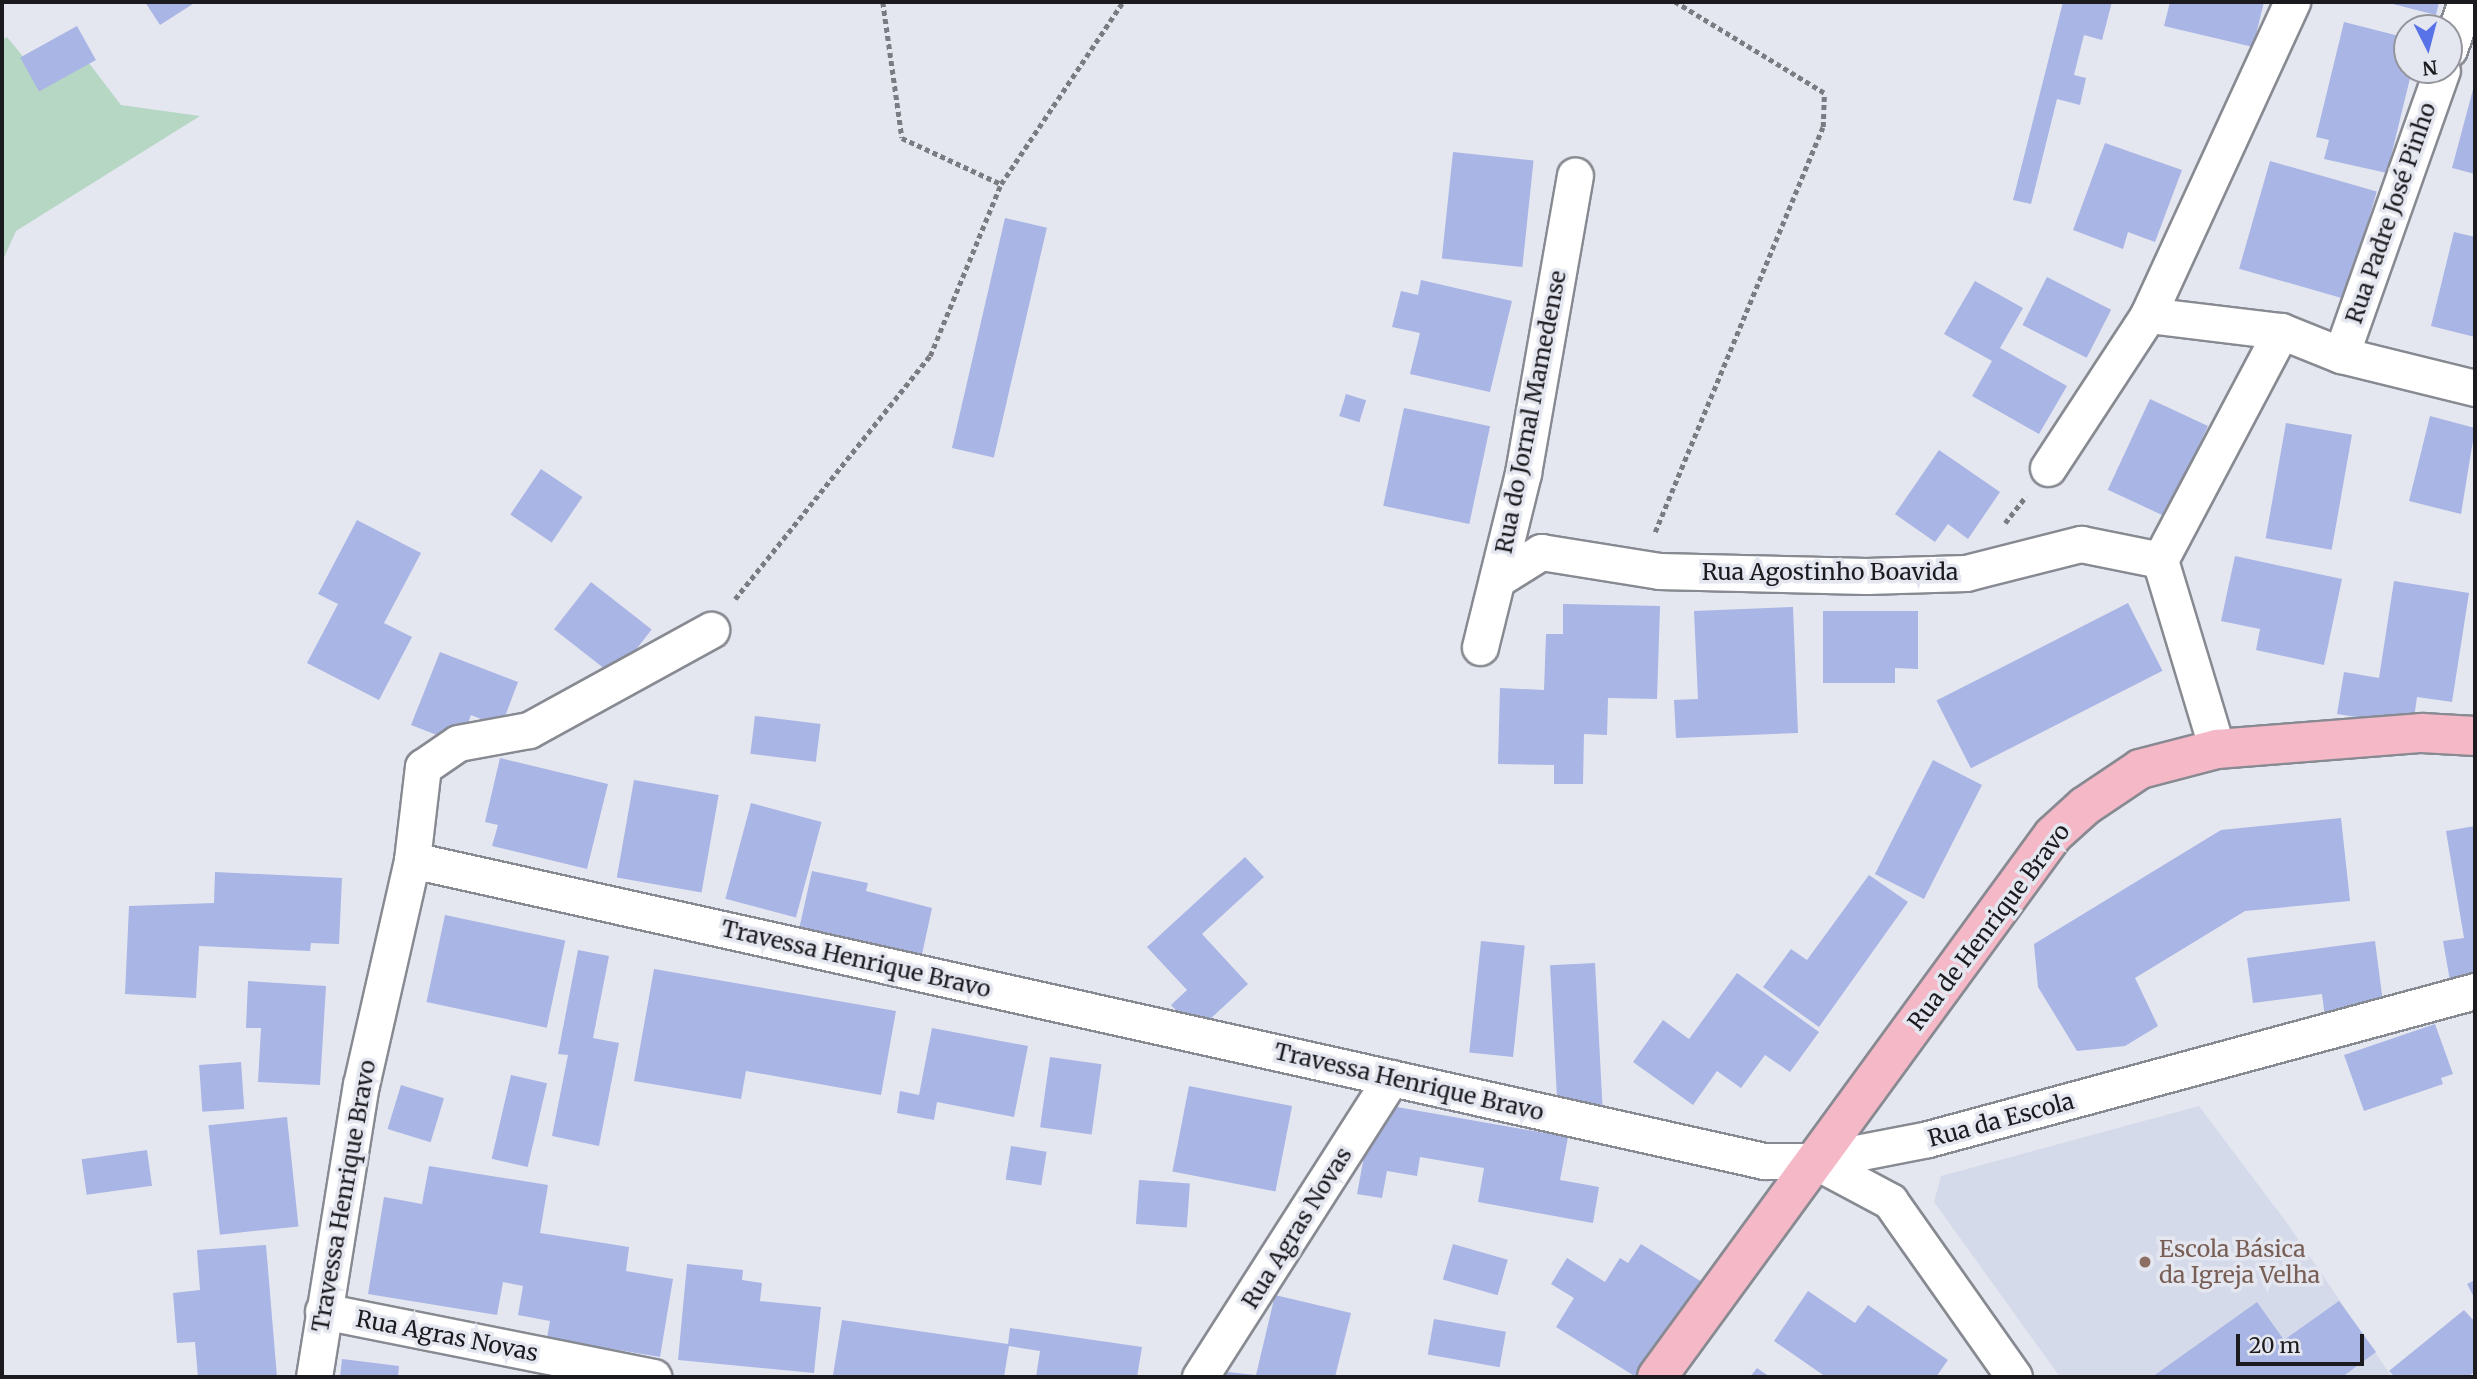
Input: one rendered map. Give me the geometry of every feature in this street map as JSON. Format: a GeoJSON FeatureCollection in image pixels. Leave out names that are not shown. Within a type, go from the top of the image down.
{"type":"FeatureCollection","features":[{"type":"Feature","properties":{"kind":"main road","name":"Rua de Henrique Bravo"},"geometry":{"type":"LineString","coordinates":[[1657,1377],[2053,835],[2118,781],[2163,760],[2217,749],[2422,733],[2475,736]]}},
{"type":"Feature","properties":{"kind":"street"},"geometry":{"type":"LineString","coordinates":[[2048,468],[2148,315],[2292,2]]}},
{"type":"Feature","properties":{"kind":"street","name":"Rua Padre José Pinho"},"geometry":{"type":"LineString","coordinates":[[2341,355],[2437,84]]}},
{"type":"Feature","properties":{"kind":"street","name":"Rua do Jornal Mamedense"},"geometry":{"type":"LineString","coordinates":[[1480,647],[1498,579],[1575,176]]}},
{"type":"Feature","properties":{"kind":"street"},"geometry":{"type":"LineString","coordinates":[[2148,315],[2281,331],[2341,355],[2475,388]]}},
{"type":"Feature","properties":{"kind":"street"},"geometry":{"type":"LineString","coordinates":[[2217,749],[2160,560],[2281,331]]}},
{"type":"Feature","properties":{"kind":"street","name":"Rua Agostinho Boavida"},"geometry":{"type":"LineString","coordinates":[[1498,579],[1541,552],[1640,568],[1966,573],[2081,544],[2160,560]]}},
{"type":"Feature","properties":{"kind":"street"},"geometry":{"type":"LineString","coordinates":[[412,860],[423,767],[458,743],[528,730],[711,630]]}},
{"type":"Feature","properties":{"kind":"street","name":"Travessa Henrique Bravo"},"geometry":{"type":"LineString","coordinates":[[314,1377],[361,1085],[412,860],[1763,1161],[1815,1161]]}},
{"type":"Feature","properties":{"kind":"street","name":"Rua da Escola"},"geometry":{"type":"LineString","coordinates":[[1815,1161],[1928,1139],[2475,991]]}},
{"type":"Feature","properties":{"kind":"street","name":"Rua Agras Novas"},"geometry":{"type":"LineString","coordinates":[[1200,1377],[1391,1078]]}},
{"type":"Feature","properties":{"kind":"street"},"geometry":{"type":"LineString","coordinates":[[1815,1161],[1890,1201],[2014,1377]]}},
{"type":"Feature","properties":{"kind":"street","name":"Rua Agras Novas"},"geometry":{"type":"LineString","coordinates":[[323,1311],[653,1377]]}},
{"type":"Feature","properties":{"kind":"path"},"geometry":{"type":"LineString","coordinates":[[883,2],[902,138],[1001,184]]}},
{"type":"Feature","properties":{"kind":"path"},"geometry":{"type":"LineString","coordinates":[[711,630],[930,356],[1001,184],[1122,2]]}},
{"type":"Feature","properties":{"kind":"path"},"geometry":{"type":"LineString","coordinates":[[1640,568],[1823,127],[1824,93],[1675,2]]}},
{"type":"Feature","properties":{"kind":"shaded area","name":"Escola Básica da Igreja Velha"},"geometry":{"type":"Polygon","coordinates":[[[2199,1106],[2287,1223],[2392,1377],[2060,1377],[1934,1202],[1941,1176],[2199,1106]]]}},
{"type":"Feature","properties":{"kind":"green space"},"geometry":{"type":"Polygon","coordinates":[[[66,33],[121,105],[200,116],[16,231],[2,262],[2,40],[7,37],[25,59],[66,33]]]}},
{"type":"Feature","properties":{"kind":"building"},"geometry":{"type":"Polygon","coordinates":[[[145,2],[196,2],[160,25],[145,2]]]}},
{"type":"Feature","properties":{"kind":"building"},"geometry":{"type":"Polygon","coordinates":[[[2063,2],[2112,2],[2102,40],[2084,35],[2074,75],[2086,78],[2080,105],[2057,99],[2031,204],[2013,200],[2063,2]]]}},
{"type":"Feature","properties":{"kind":"building"},"geometry":{"type":"Polygon","coordinates":[[[2170,2],[2264,2],[2253,47],[2164,26],[2170,2]]]}},
{"type":"Feature","properties":{"kind":"building"},"geometry":{"type":"Polygon","coordinates":[[[2385,2],[2439,2],[2436,14],[2385,2]]]}},
{"type":"Feature","properties":{"kind":"building"},"geometry":{"type":"Polygon","coordinates":[[[2344,22],[2393,34],[2393,84],[2409,84],[2387,173],[2324,159],[2329,140],[2316,137],[2344,22]]]}},
{"type":"Feature","properties":{"kind":"building"},"geometry":{"type":"Polygon","coordinates":[[[77,26],[96,60],[39,92],[20,58],[77,26]]]}},
{"type":"Feature","properties":{"kind":"building"},"geometry":{"type":"Polygon","coordinates":[[[2475,82],[2475,174],[2452,168],[2475,82]]]}},
{"type":"Feature","properties":{"kind":"building"},"geometry":{"type":"Polygon","coordinates":[[[2105,143],[2182,170],[2155,242],[2128,232],[2123,249],[2073,230],[2105,143]]]}},
{"type":"Feature","properties":{"kind":"building"},"geometry":{"type":"Polygon","coordinates":[[[1453,152],[1534,160],[1522,267],[1442,258],[1453,152]]]}},
{"type":"Feature","properties":{"kind":"building"},"geometry":{"type":"Polygon","coordinates":[[[2270,161],[2377,192],[2346,299],[2239,269],[2270,161]]]}},
{"type":"Feature","properties":{"kind":"building"},"geometry":{"type":"Polygon","coordinates":[[[1005,218],[1047,228],[994,458],[952,448],[1005,218]]]}},
{"type":"Feature","properties":{"kind":"building"},"geometry":{"type":"Polygon","coordinates":[[[2454,232],[2475,237],[2475,337],[2431,326],[2454,232]]]}},
{"type":"Feature","properties":{"kind":"building"},"geometry":{"type":"Polygon","coordinates":[[[2047,277],[2111,310],[2087,358],[2022,325],[2047,277]]]}},
{"type":"Feature","properties":{"kind":"building"},"geometry":{"type":"Polygon","coordinates":[[[1421,280],[1512,301],[1490,392],[1410,374],[1420,333],[1392,327],[1401,291],[1418,295],[1421,280]]]}},
{"type":"Feature","properties":{"kind":"building"},"geometry":{"type":"Polygon","coordinates":[[[1975,281],[2023,308],[2000,348],[2067,386],[2039,434],[1972,396],[1992,361],[1944,334],[1975,281]]]}},
{"type":"Feature","properties":{"kind":"building"},"geometry":{"type":"Polygon","coordinates":[[[1346,394],[1366,400],[1359,422],[1339,416],[1346,394]]]}},
{"type":"Feature","properties":{"kind":"building"},"geometry":{"type":"Polygon","coordinates":[[[2150,399],[2208,426],[2166,517],[2108,490],[2150,399]]]}},
{"type":"Feature","properties":{"kind":"building"},"geometry":{"type":"Polygon","coordinates":[[[1404,408],[1490,426],[1469,524],[1383,506],[1404,408]]]}},
{"type":"Feature","properties":{"kind":"building"},"geometry":{"type":"Polygon","coordinates":[[[2430,416],[2475,428],[2461,514],[2409,501],[2430,416]]]}},
{"type":"Feature","properties":{"kind":"building"},"geometry":{"type":"Polygon","coordinates":[[[2286,423],[2352,435],[2332,550],[2266,538],[2286,423]]]}},
{"type":"Feature","properties":{"kind":"building"},"geometry":{"type":"Polygon","coordinates":[[[1939,450],[2000,492],[1968,539],[1948,524],[1935,542],[1895,514],[1939,450]]]}},
{"type":"Feature","properties":{"kind":"building"},"geometry":{"type":"Polygon","coordinates":[[[541,469],[582,497],[552,543],[510,515],[541,469]]]}},
{"type":"Feature","properties":{"kind":"building"},"geometry":{"type":"Polygon","coordinates":[[[357,520],[421,553],[384,623],[412,637],[379,700],[307,663],[338,604],[318,594],[357,520]]]}},
{"type":"Feature","properties":{"kind":"building"},"geometry":{"type":"Polygon","coordinates":[[[2235,556],[2342,579],[2324,665],[2256,650],[2260,629],[2221,621],[2235,556]]]}},
{"type":"Feature","properties":{"kind":"building"},"geometry":{"type":"Polygon","coordinates":[[[2394,581],[2469,593],[2452,702],[2417,697],[2413,726],[2337,714],[2344,672],[2379,678],[2394,581]]]}},
{"type":"Feature","properties":{"kind":"building"},"geometry":{"type":"Polygon","coordinates":[[[591,582],[652,629],[615,677],[554,629],[591,582]]]}},
{"type":"Feature","properties":{"kind":"building"},"geometry":{"type":"Polygon","coordinates":[[[2128,603],[2163,671],[1971,768],[1936,701],[2128,603]]]}},
{"type":"Feature","properties":{"kind":"building"},"geometry":{"type":"Polygon","coordinates":[[[1563,604],[1660,606],[1657,699],[1608,698],[1607,735],[1584,734],[1583,784],[1554,784],[1554,765],[1498,764],[1500,688],[1544,690],[1546,634],[1563,634],[1563,604]]]}},
{"type":"Feature","properties":{"kind":"building"},"geometry":{"type":"Polygon","coordinates":[[[1793,607],[1798,733],[1676,738],[1674,700],[1698,699],[1694,611],[1793,607]]]}},
{"type":"Feature","properties":{"kind":"building"},"geometry":{"type":"Polygon","coordinates":[[[1823,611],[1918,611],[1918,669],[1895,668],[1895,683],[1823,683],[1823,611]]]}},
{"type":"Feature","properties":{"kind":"building"},"geometry":{"type":"Polygon","coordinates":[[[440,652],[518,682],[501,727],[471,715],[460,744],[411,725],[440,652]]]}},
{"type":"Feature","properties":{"kind":"building"},"geometry":{"type":"Polygon","coordinates":[[[755,716],[821,724],[816,762],[750,754],[755,716]]]}},
{"type":"Feature","properties":{"kind":"building"},"geometry":{"type":"Polygon","coordinates":[[[500,758],[608,784],[587,869],[492,846],[498,825],[485,822],[500,758]]]}},
{"type":"Feature","properties":{"kind":"building"},"geometry":{"type":"Polygon","coordinates":[[[1933,760],[1982,785],[1924,899],[1875,874],[1933,760]]]}},
{"type":"Feature","properties":{"kind":"building"},"geometry":{"type":"Polygon","coordinates":[[[634,780],[719,795],[702,892],[617,877],[634,780]]]}},
{"type":"Feature","properties":{"kind":"building"},"geometry":{"type":"Polygon","coordinates":[[[751,803],[822,822],[796,918],[725,899],[751,803]]]}},
{"type":"Feature","properties":{"kind":"building"},"geometry":{"type":"Polygon","coordinates":[[[2341,818],[2350,901],[2245,911],[2135,978],[2158,1026],[2125,1046],[2077,1051],[2038,987],[2034,944],[2221,830],[2341,818]]]}},
{"type":"Feature","properties":{"kind":"building"},"geometry":{"type":"Polygon","coordinates":[[[2475,826],[2475,977],[2450,981],[2443,941],[2464,938],[2446,831],[2475,826]]]}},
{"type":"Feature","properties":{"kind":"building"},"geometry":{"type":"Polygon","coordinates":[[[1245,857],[1264,877],[1202,934],[1248,984],[1196,1032],[1171,1005],[1187,990],[1147,947],[1245,857]]]}},
{"type":"Feature","properties":{"kind":"building"},"geometry":{"type":"Polygon","coordinates":[[[812,871],[868,883],[866,891],[932,908],[921,959],[798,934],[812,871]]]}},
{"type":"Feature","properties":{"kind":"building"},"geometry":{"type":"Polygon","coordinates":[[[215,872],[342,878],[339,944],[311,943],[310,951],[199,946],[196,998],[125,994],[129,906],[214,903],[215,872]]]}},
{"type":"Feature","properties":{"kind":"building"},"geometry":{"type":"Polygon","coordinates":[[[1869,875],[1908,902],[1819,1027],[1763,987],[1791,949],[1807,960],[1869,875]]]}},
{"type":"Feature","properties":{"kind":"building"},"geometry":{"type":"Polygon","coordinates":[[[445,915],[565,941],[547,1028],[426,1002],[445,915]]]}},
{"type":"Feature","properties":{"kind":"building"},"geometry":{"type":"Polygon","coordinates":[[[1481,941],[1525,946],[1513,1057],[1469,1052],[1481,941]]]}},
{"type":"Feature","properties":{"kind":"building"},"geometry":{"type":"Polygon","coordinates":[[[2375,941],[2384,1010],[2325,1018],[2322,994],[2253,1003],[2247,958],[2375,941]]]}},
{"type":"Feature","properties":{"kind":"building"},"geometry":{"type":"Polygon","coordinates":[[[578,950],[609,956],[593,1038],[619,1043],[599,1146],[552,1136],[568,1055],[558,1054],[578,950]]]}},
{"type":"Feature","properties":{"kind":"building"},"geometry":{"type":"Polygon","coordinates":[[[1595,963],[1603,1109],[1558,1111],[1550,965],[1595,963]]]}},
{"type":"Feature","properties":{"kind":"building"},"geometry":{"type":"Polygon","coordinates":[[[654,969],[896,1011],[881,1095],[746,1071],[741,1099],[634,1081],[654,969]]]}},
{"type":"Feature","properties":{"kind":"building"},"geometry":{"type":"Polygon","coordinates":[[[1737,973],[1819,1032],[1790,1072],[1765,1055],[1741,1088],[1717,1071],[1693,1105],[1633,1062],[1663,1020],[1689,1039],[1737,973]]]}},
{"type":"Feature","properties":{"kind":"building"},"geometry":{"type":"Polygon","coordinates":[[[248,981],[326,986],[320,1085],[258,1082],[261,1028],[246,1028],[248,981]]]}},
{"type":"Feature","properties":{"kind":"building"},"geometry":{"type":"Polygon","coordinates":[[[2435,1024],[2453,1074],[2441,1078],[2443,1084],[2364,1111],[2344,1055],[2435,1024]]]}},
{"type":"Feature","properties":{"kind":"building"},"geometry":{"type":"Polygon","coordinates":[[[932,1028],[1028,1046],[1014,1117],[937,1102],[934,1120],[897,1113],[900,1091],[919,1095],[932,1028]]]}},
{"type":"Feature","properties":{"kind":"building"},"geometry":{"type":"Polygon","coordinates":[[[1050,1057],[1101,1064],[1092,1135],[1040,1127],[1050,1057]]]}},
{"type":"Feature","properties":{"kind":"building"},"geometry":{"type":"Polygon","coordinates":[[[241,1062],[244,1109],[202,1112],[199,1065],[241,1062]]]}},
{"type":"Feature","properties":{"kind":"building"},"geometry":{"type":"Polygon","coordinates":[[[511,1075],[547,1083],[528,1167],[492,1159],[511,1075]]]}},
{"type":"Feature","properties":{"kind":"building"},"geometry":{"type":"Polygon","coordinates":[[[401,1085],[444,1098],[431,1142],[388,1129],[401,1085]]]}},
{"type":"Feature","properties":{"kind":"building"},"geometry":{"type":"Polygon","coordinates":[[[1189,1086],[1292,1106],[1275,1191],[1172,1171],[1189,1086]]]}},
{"type":"Feature","properties":{"kind":"building"},"geometry":{"type":"Polygon","coordinates":[[[1374,1103],[1568,1137],[1560,1180],[1599,1187],[1593,1223],[1478,1202],[1484,1168],[1420,1157],[1417,1176],[1387,1171],[1382,1198],[1357,1194],[1374,1103]]]}},
{"type":"Feature","properties":{"kind":"building"},"geometry":{"type":"Polygon","coordinates":[[[287,1117],[298,1226],[220,1235],[208,1125],[287,1117]]]}},
{"type":"Feature","properties":{"kind":"building"},"geometry":{"type":"Polygon","coordinates":[[[1011,1146],[1047,1152],[1041,1185],[1006,1180],[1011,1146]]]}},
{"type":"Feature","properties":{"kind":"building"},"geometry":{"type":"Polygon","coordinates":[[[147,1150],[152,1186],[87,1195],[82,1159],[147,1150]]]}},
{"type":"Feature","properties":{"kind":"building"},"geometry":{"type":"Polygon","coordinates":[[[429,1166],[548,1185],[540,1233],[629,1247],[626,1271],[673,1279],[660,1357],[547,1338],[550,1321],[518,1315],[523,1286],[503,1282],[497,1315],[368,1294],[384,1197],[422,1204],[429,1166]]]}},
{"type":"Feature","properties":{"kind":"building"},"geometry":{"type":"Polygon","coordinates":[[[1139,1180],[1190,1184],[1187,1227],[1136,1224],[1139,1180]]]}},
{"type":"Feature","properties":{"kind":"building"},"geometry":{"type":"Polygon","coordinates":[[[1453,1244],[1508,1260],[1498,1295],[1443,1280],[1453,1244]]]}},
{"type":"Feature","properties":{"kind":"building"},"geometry":{"type":"Polygon","coordinates":[[[1641,1244],[1702,1282],[1642,1377],[1636,1377],[1556,1327],[1574,1298],[1551,1284],[1567,1258],[1605,1282],[1620,1258],[1628,1263],[1641,1244]]]}},
{"type":"Feature","properties":{"kind":"building"},"geometry":{"type":"Polygon","coordinates":[[[266,1245],[277,1377],[198,1377],[195,1342],[177,1343],[173,1293],[200,1290],[197,1250],[266,1245]]]}},
{"type":"Feature","properties":{"kind":"building"},"geometry":{"type":"Polygon","coordinates":[[[687,1264],[743,1270],[742,1280],[762,1283],[760,1301],[821,1307],[814,1373],[678,1360],[687,1264]]]}},
{"type":"Feature","properties":{"kind":"building"},"geometry":{"type":"Polygon","coordinates":[[[2475,1280],[2475,1299],[2467,1284],[2475,1280]]]}},
{"type":"Feature","properties":{"kind":"building"},"geometry":{"type":"Polygon","coordinates":[[[1808,1291],[1855,1323],[1868,1305],[1948,1360],[1936,1377],[1826,1377],[1774,1341],[1808,1291]]]}},
{"type":"Feature","properties":{"kind":"building"},"geometry":{"type":"Polygon","coordinates":[[[1275,1295],[1351,1313],[1335,1377],[1207,1377],[1208,1370],[1256,1375],[1275,1295]]]}},
{"type":"Feature","properties":{"kind":"building"},"geometry":{"type":"Polygon","coordinates":[[[2339,1301],[2376,1352],[2342,1377],[2152,1377],[2257,1302],[2284,1340],[2339,1301]]]}},
{"type":"Feature","properties":{"kind":"building"},"geometry":{"type":"Polygon","coordinates":[[[2464,1310],[2475,1322],[2475,1371],[2468,1377],[2395,1377],[2389,1371],[2464,1310]]]}},
{"type":"Feature","properties":{"kind":"building"},"geometry":{"type":"Polygon","coordinates":[[[1434,1319],[1506,1332],[1500,1367],[1428,1354],[1434,1319]]]}},
{"type":"Feature","properties":{"kind":"building"},"geometry":{"type":"Polygon","coordinates":[[[842,1320],[1008,1344],[1010,1328],[1142,1347],[1137,1377],[1036,1377],[1040,1351],[1009,1346],[1004,1377],[845,1377],[833,1375],[842,1320]]]}},
{"type":"Feature","properties":{"kind":"building"},"geometry":{"type":"Polygon","coordinates":[[[342,1359],[399,1366],[398,1377],[340,1377],[342,1359]]]}},
{"type":"Feature","properties":{"kind":"building"},"geometry":{"type":"Polygon","coordinates":[[[1757,1368],[1770,1377],[1750,1377],[1757,1368]]]}},
{"type":"Feature","properties":{"kind":"place","name":"Escola Básica da Igreja Velha"},"geometry":{"type":"Point","coordinates":[2145,1262]}}]}
